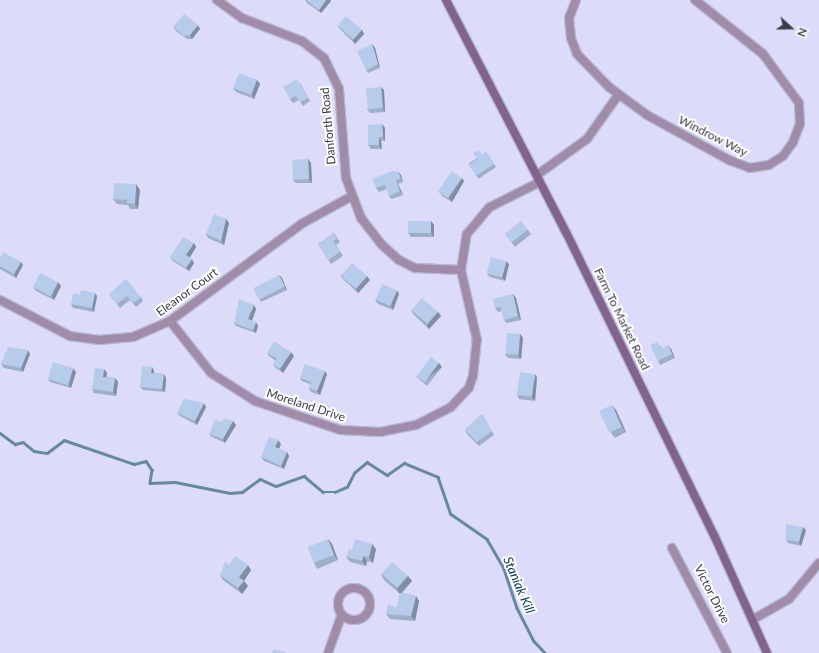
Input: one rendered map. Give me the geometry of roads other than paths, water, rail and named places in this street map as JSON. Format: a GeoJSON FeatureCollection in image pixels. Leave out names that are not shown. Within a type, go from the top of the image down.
{"type":"FeatureCollection","features":[{"type":"Feature","properties":{"kind":"street","name":"Danforth Road"},"geometry":{"type":"LineString","coordinates":[[217,0],[242,18],[302,41],[324,58],[339,89],[342,156],[352,196],[370,232],[399,260],[426,269],[461,270]]}},
{"type":"Feature","properties":{"kind":"street","name":"Farm To Market Road"},"geometry":{"type":"LineString","coordinates":[[446,0],[538,179],[767,653]]}},
{"type":"Feature","properties":{"kind":"street","name":"Windrow Way"},"geometry":{"type":"LineString","coordinates":[[576,0],[569,18],[577,54],[619,94],[672,130],[750,168],[769,165],[783,156],[800,124],[799,103],[764,54],[695,0]]}},
{"type":"Feature","properties":{"kind":"street","name":"Moreland Drive"},"geometry":{"type":"LineString","coordinates":[[170,321],[200,363],[244,396],[340,430],[399,429],[442,413],[469,388],[477,362],[477,340],[461,270],[465,240],[481,215],[501,200],[538,179],[588,139],[619,94]]}},
{"type":"Feature","properties":{"kind":"street","name":"Eleanor Court"},"geometry":{"type":"LineString","coordinates":[[0,300],[58,332],[86,339],[133,337],[170,321],[303,223],[352,196]]}},
{"type":"Feature","properties":{"kind":"street","name":"Victor Drive"},"geometry":{"type":"LineString","coordinates":[[672,548],[728,653]]}},
{"type":"Feature","properties":{"kind":"street"},"geometry":{"type":"LineString","coordinates":[[752,620],[789,599],[819,563]]}},
{"type":"Feature","properties":{"kind":"street"},"geometry":{"type":"LineString","coordinates":[[328,653],[342,614],[338,605],[344,591],[353,588],[363,591],[370,605],[366,614],[351,620],[342,614]]}},
{"type":"Feature","properties":{"kind":"waterway","name":"Staniak Kill"},"geometry":{"type":"LineString","coordinates":[[0,433],[15,444],[23,442],[34,451],[47,453],[64,440],[134,464],[146,461],[152,470],[150,483],[175,482],[230,493],[242,492],[260,479],[276,486],[304,476],[323,492],[335,492],[347,487],[354,473],[367,462],[387,475],[404,463],[438,477],[451,514],[487,539],[504,569],[517,608],[534,641],[545,653]]}}]}
